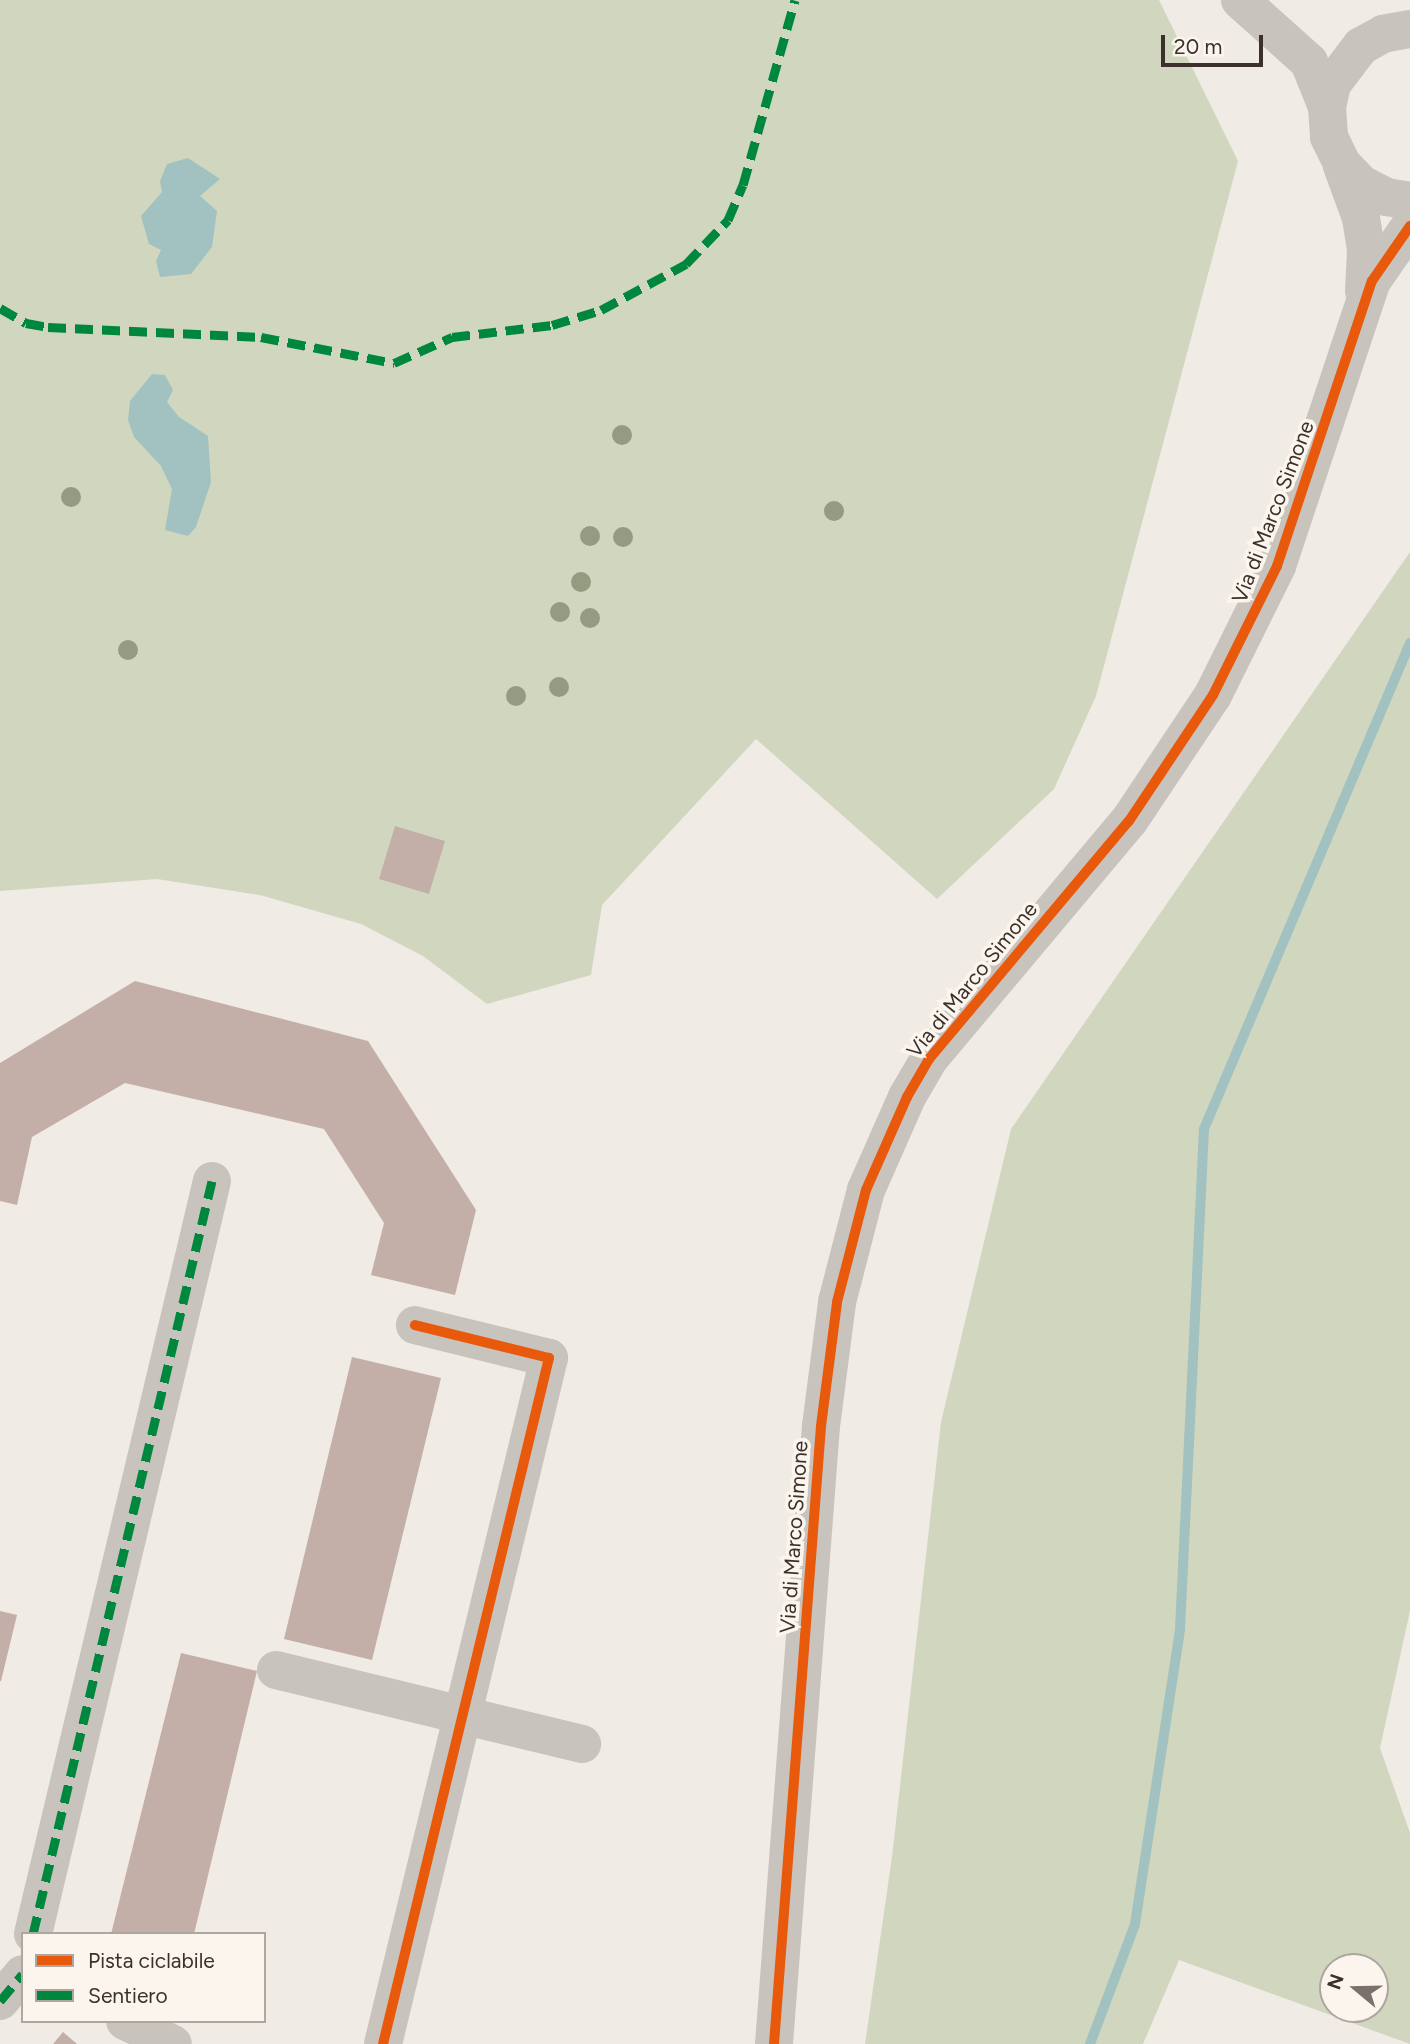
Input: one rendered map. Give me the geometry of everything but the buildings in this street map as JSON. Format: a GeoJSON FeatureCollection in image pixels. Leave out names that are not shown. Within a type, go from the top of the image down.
{"type":"FeatureCollection","features":[{"type":"Feature","properties":{"kind":"street"},"geometry":{"type":"LineString","coordinates":[[1240,0],[1309,62],[1327,107]]}},
{"type":"Feature","properties":{"kind":"street"},"geometry":{"type":"LineString","coordinates":[[1327,107],[1332,83],[1362,46],[1383,34],[1410,29]]}},
{"type":"Feature","properties":{"kind":"street"},"geometry":{"type":"LineString","coordinates":[[1276,31],[1315,45],[1362,46]]}},
{"type":"Feature","properties":{"kind":"street","name":"Via di Marco Simone"},"geometry":{"type":"LineString","coordinates":[[1327,107],[1329,136],[1361,218],[1366,250],[1361,311]]}},
{"type":"Feature","properties":{"kind":"street"},"geometry":{"type":"LineString","coordinates":[[1342,164],[1361,184],[1386,197],[1410,201]]}},
{"type":"Feature","properties":{"kind":"street","name":"Via di Marco Simone"},"geometry":{"type":"LineString","coordinates":[[774,2044],[785,1944],[822,1414],[837,1302],[866,1190],[901,1109],[929,1059],[1129,821],[1213,695],[1277,566],[1308,482],[1361,311],[1385,258],[1410,226]]}},
{"type":"Feature","properties":{"kind":"street"},"geometry":{"type":"LineString","coordinates":[[33,1932],[212,1181]]}},
{"type":"Feature","properties":{"kind":"street"},"geometry":{"type":"LineString","coordinates":[[383,2044],[549,1358],[415,1325]]}},
{"type":"Feature","properties":{"kind":"street"},"geometry":{"type":"LineString","coordinates":[[276,1670],[582,1744]]}},
{"type":"Feature","properties":{"kind":"street"},"geometry":{"type":"LineString","coordinates":[[0,1962],[21,1972]]}},
{"type":"Feature","properties":{"kind":"street"},"geometry":{"type":"LineString","coordinates":[[0,2001],[21,1975]]}},
{"type":"Feature","properties":{"kind":"street"},"geometry":{"type":"LineString","coordinates":[[129,2023],[173,2044]]}},
{"type":"Feature","properties":{"kind":"green space"},"geometry":{"type":"Polygon","coordinates":[[[0,0],[1159,0],[1238,161],[1096,696],[1054,789],[937,899],[756,739],[602,905],[591,975],[487,1004],[423,956],[361,924],[260,895],[157,879],[0,891],[0,0]]]}},
{"type":"Feature","properties":{"kind":"green space"},"geometry":{"type":"Polygon","coordinates":[[[1410,552],[1410,1611],[1380,1748],[1410,1833],[1410,2044],[1352,2023],[1389,2023],[1389,1953],[1319,1953],[1319,2011],[1179,1960],[1143,2044],[865,2044],[892,1857],[941,1422],[1011,1129],[1410,552]]]}},
{"type":"Feature","properties":{"kind":"water"},"geometry":{"type":"Polygon","coordinates":[[[188,158],[220,179],[200,196],[217,211],[212,247],[191,274],[160,277],[156,261],[161,250],[149,244],[141,216],[162,192],[160,181],[167,164],[188,158]]]}},
{"type":"Feature","properties":{"kind":"water"},"geometry":{"type":"Polygon","coordinates":[[[152,374],[165,375],[173,390],[167,402],[179,417],[208,436],[211,482],[196,527],[188,536],[165,530],[172,489],[161,466],[134,437],[128,420],[130,401],[152,374]]]}},
{"type":"Feature","properties":{"kind":"waterway"},"geometry":{"type":"LineString","coordinates":[[1090,2044],[1135,1924],[1180,1629],[1204,1129],[1410,643]]}},
{"type":"Feature","properties":{"kind":"marked path"},"geometry":{"type":"LineString","coordinates":[[0,308],[26,323],[48,327],[261,337],[394,363],[452,337],[552,325],[601,310],[686,264],[728,220],[743,185],[795,0]]}},
{"type":"Feature","properties":{"kind":"marked path"},"geometry":{"type":"LineString","coordinates":[[33,1932],[212,1181]]}},
{"type":"Feature","properties":{"kind":"marked path"},"geometry":{"type":"LineString","coordinates":[[0,2001],[21,1976]]}},
{"type":"Feature","properties":{"kind":"cycle path"},"geometry":{"type":"LineString","coordinates":[[774,2044],[821,1426],[837,1302],[866,1190],[907,1097],[929,1059],[1129,821],[1213,695],[1277,566],[1372,281],[1410,226]]}},
{"type":"Feature","properties":{"kind":"cycle path"},"geometry":{"type":"LineString","coordinates":[[383,2044],[549,1358],[415,1325]]}}]}
